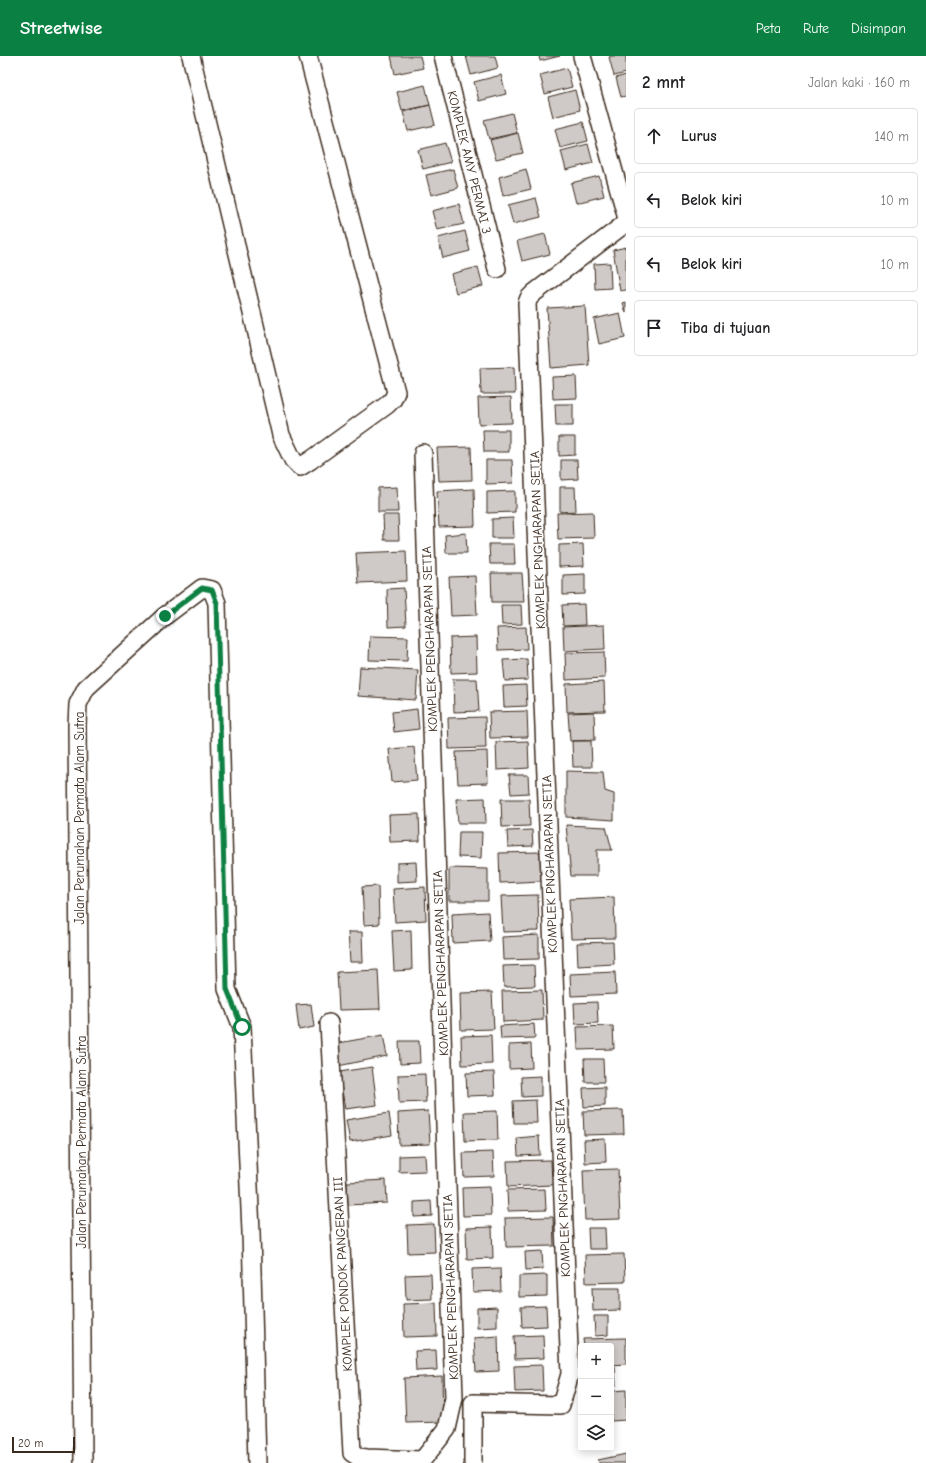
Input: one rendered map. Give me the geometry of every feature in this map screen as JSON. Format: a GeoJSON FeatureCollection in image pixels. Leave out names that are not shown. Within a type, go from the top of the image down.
{"type":"FeatureCollection","features":[{"type":"Feature","properties":{"kind":"street"},"geometry":{"type":"LineString","coordinates":[[191,56],[281,435],[293,460],[300,467],[387,405],[393,399],[396,392],[308,56]]}},
{"type":"Feature","properties":{"kind":"street","name":"KOMPLEK AMY PERMAI 3"},"geometry":{"type":"LineString","coordinates":[[443,56],[496,268]]}},
{"type":"Feature","properties":{"kind":"street"},"geometry":{"type":"LineString","coordinates":[[582,56],[626,215]]}},
{"type":"Feature","properties":{"kind":"street","name":"KOMPLEK PNGHARAPAN SETIA"},"geometry":{"type":"LineString","coordinates":[[474,1463],[473,1403],[561,1406],[570,1374],[527,303],[529,298],[534,293],[622,226],[626,221]]}},
{"type":"Feature","properties":{"kind":"street","name":"KOMPLEK PENGHARAPAN SETIA"},"geometry":{"type":"LineString","coordinates":[[421,1461],[447,1430],[454,1398],[423,454]]}},
{"type":"Feature","properties":{"kind":"street","name":"Jalan Perumahan Permata Alam Sutra"},"geometry":{"type":"LineString","coordinates":[[83,1463],[77,741],[78,704],[86,688],[165,616],[202,588],[212,590],[217,603],[227,989],[242,1027],[251,1240],[257,1463]]}},
{"type":"Feature","properties":{"kind":"street","name":"KOMPLEK PONDOK PANGERAN III"},"geometry":{"type":"LineString","coordinates":[[329,1023],[352,1453],[358,1457],[421,1461]]}},
{"type":"Feature","properties":{"kind":"building"},"geometry":{"type":"Polygon","coordinates":[[[391,56],[420,56],[423,68],[395,74],[391,56]]]}},
{"type":"Feature","properties":{"kind":"building"},"geometry":{"type":"Polygon","coordinates":[[[466,56],[495,56],[498,68],[471,75],[466,56]]]}},
{"type":"Feature","properties":{"kind":"building"},"geometry":{"type":"Polygon","coordinates":[[[539,56],[560,56],[540,61],[539,56]]]}},
{"type":"Feature","properties":{"kind":"building"},"geometry":{"type":"Polygon","coordinates":[[[626,56],[626,73],[614,76],[609,57],[626,56]]]}},
{"type":"Feature","properties":{"kind":"building"},"geometry":{"type":"Polygon","coordinates":[[[567,68],[572,87],[545,94],[540,75],[567,68]]]}},
{"type":"Feature","properties":{"kind":"building"},"geometry":{"type":"Polygon","coordinates":[[[501,75],[506,94],[479,101],[474,82],[501,75]]]}},
{"type":"Feature","properties":{"kind":"building"},"geometry":{"type":"Polygon","coordinates":[[[626,75],[626,96],[621,97],[616,78],[626,75]]]}},
{"type":"Feature","properties":{"kind":"building"},"geometry":{"type":"Polygon","coordinates":[[[425,85],[430,105],[402,111],[397,92],[425,85]]]}},
{"type":"Feature","properties":{"kind":"building"},"geometry":{"type":"Polygon","coordinates":[[[575,90],[580,110],[553,117],[548,97],[575,90]]]}},
{"type":"Feature","properties":{"kind":"building"},"geometry":{"type":"Polygon","coordinates":[[[430,105],[435,125],[408,131],[403,112],[430,105]]]}},
{"type":"Feature","properties":{"kind":"building"},"geometry":{"type":"Polygon","coordinates":[[[512,113],[517,133],[489,139],[484,120],[512,113]]]}},
{"type":"Feature","properties":{"kind":"building"},"geometry":{"type":"Polygon","coordinates":[[[583,122],[588,141],[560,148],[555,129],[583,122]]]}},
{"type":"Feature","properties":{"kind":"building"},"geometry":{"type":"Polygon","coordinates":[[[518,133],[523,153],[496,159],[490,140],[518,133]]]}},
{"type":"Feature","properties":{"kind":"building"},"geometry":{"type":"Polygon","coordinates":[[[445,143],[451,162],[423,169],[418,150],[445,143]]]}},
{"type":"Feature","properties":{"kind":"building"},"geometry":{"type":"Polygon","coordinates":[[[588,144],[593,163],[566,170],[561,151],[588,144]]]}},
{"type":"Feature","properties":{"kind":"building"},"geometry":{"type":"Polygon","coordinates":[[[453,169],[458,188],[431,195],[426,175],[453,169]]]}},
{"type":"Feature","properties":{"kind":"building"},"geometry":{"type":"Polygon","coordinates":[[[526,169],[531,189],[503,196],[499,177],[526,169]]]}},
{"type":"Feature","properties":{"kind":"building"},"geometry":{"type":"Polygon","coordinates":[[[599,176],[604,196],[576,203],[571,183],[599,176]]]}},
{"type":"Feature","properties":{"kind":"building"},"geometry":{"type":"Polygon","coordinates":[[[536,198],[541,217],[513,224],[508,205],[536,198]]]}},
{"type":"Feature","properties":{"kind":"building"},"geometry":{"type":"Polygon","coordinates":[[[459,204],[464,224],[437,230],[432,211],[459,204]]]}},
{"type":"Feature","properties":{"kind":"building"},"geometry":{"type":"Polygon","coordinates":[[[465,231],[470,251],[443,258],[438,238],[465,231]]]}},
{"type":"Feature","properties":{"kind":"building"},"geometry":{"type":"Polygon","coordinates":[[[545,234],[550,254],[522,261],[517,241],[545,234]]]}},
{"type":"Feature","properties":{"kind":"building"},"geometry":{"type":"Polygon","coordinates":[[[626,247],[626,290],[620,291],[613,250],[626,247]]]}},
{"type":"Feature","properties":{"kind":"building"},"geometry":{"type":"Polygon","coordinates":[[[610,263],[611,288],[595,289],[594,264],[610,263]]]}},
{"type":"Feature","properties":{"kind":"building"},"geometry":{"type":"Polygon","coordinates":[[[478,267],[483,286],[456,293],[451,274],[478,267]]]}},
{"type":"Feature","properties":{"kind":"building"},"geometry":{"type":"Polygon","coordinates":[[[626,302],[626,313],[623,303],[626,302]]]}},
{"type":"Feature","properties":{"kind":"building"},"geometry":{"type":"Polygon","coordinates":[[[585,306],[589,365],[551,368],[547,308],[585,306]]]}},
{"type":"Feature","properties":{"kind":"building"},"geometry":{"type":"Polygon","coordinates":[[[620,313],[625,338],[599,344],[594,319],[620,313]]]}},
{"type":"Feature","properties":{"kind":"building"},"geometry":{"type":"Polygon","coordinates":[[[514,367],[515,394],[481,394],[480,368],[514,367]]]}},
{"type":"Feature","properties":{"kind":"building"},"geometry":{"type":"Polygon","coordinates":[[[576,376],[577,398],[553,399],[552,377],[576,376]]]}},
{"type":"Feature","properties":{"kind":"building"},"geometry":{"type":"Polygon","coordinates":[[[511,397],[512,423],[479,424],[478,398],[511,397]]]}},
{"type":"Feature","properties":{"kind":"building"},"geometry":{"type":"Polygon","coordinates":[[[555,404],[573,404],[573,426],[556,426],[555,404]]]}},
{"type":"Feature","properties":{"kind":"building"},"geometry":{"type":"Polygon","coordinates":[[[483,430],[509,430],[509,452],[484,452],[483,430]]]}},
{"type":"Feature","properties":{"kind":"building"},"geometry":{"type":"Polygon","coordinates":[[[559,437],[575,437],[575,455],[559,456],[559,437]]]}},
{"type":"Feature","properties":{"kind":"building"},"geometry":{"type":"Polygon","coordinates":[[[471,447],[472,480],[439,481],[437,448],[471,447]]]}},
{"type":"Feature","properties":{"kind":"building"},"geometry":{"type":"Polygon","coordinates":[[[486,460],[512,460],[513,483],[486,484],[486,460]]]}},
{"type":"Feature","properties":{"kind":"building"},"geometry":{"type":"Polygon","coordinates":[[[561,460],[577,460],[578,479],[561,480],[561,460]]]}},
{"type":"Feature","properties":{"kind":"building"},"geometry":{"type":"Polygon","coordinates":[[[397,487],[398,512],[378,512],[378,488],[397,487]]]}},
{"type":"Feature","properties":{"kind":"building"},"geometry":{"type":"Polygon","coordinates":[[[560,487],[575,487],[576,511],[560,512],[560,487]]]}},
{"type":"Feature","properties":{"kind":"building"},"geometry":{"type":"Polygon","coordinates":[[[474,489],[475,526],[439,527],[437,491],[474,489]]]}},
{"type":"Feature","properties":{"kind":"building"},"geometry":{"type":"Polygon","coordinates":[[[515,491],[515,512],[487,513],[487,492],[515,491]]]}},
{"type":"Feature","properties":{"kind":"building"},"geometry":{"type":"Polygon","coordinates":[[[593,512],[594,538],[558,539],[557,513],[593,512]]]}},
{"type":"Feature","properties":{"kind":"building"},"geometry":{"type":"Polygon","coordinates":[[[383,515],[398,515],[399,540],[384,540],[383,515]]]}},
{"type":"Feature","properties":{"kind":"building"},"geometry":{"type":"Polygon","coordinates":[[[513,518],[514,538],[492,538],[492,519],[513,518]]]}},
{"type":"Feature","properties":{"kind":"building"},"geometry":{"type":"Polygon","coordinates":[[[466,533],[467,553],[446,553],[445,535],[466,533]]]}},
{"type":"Feature","properties":{"kind":"building"},"geometry":{"type":"Polygon","coordinates":[[[489,544],[514,544],[515,564],[490,564],[489,544]]]}},
{"type":"Feature","properties":{"kind":"building"},"geometry":{"type":"Polygon","coordinates":[[[583,544],[584,566],[559,567],[559,545],[583,544]]]}},
{"type":"Feature","properties":{"kind":"building"},"geometry":{"type":"Polygon","coordinates":[[[406,551],[407,581],[358,583],[356,553],[406,551]]]}},
{"type":"Feature","properties":{"kind":"building"},"geometry":{"type":"Polygon","coordinates":[[[491,573],[522,573],[524,602],[492,602],[491,573]]]}},
{"type":"Feature","properties":{"kind":"building"},"geometry":{"type":"Polygon","coordinates":[[[585,574],[585,594],[563,595],[563,575],[585,574]]]}},
{"type":"Feature","properties":{"kind":"building"},"geometry":{"type":"Polygon","coordinates":[[[475,576],[477,615],[451,616],[449,577],[475,576]]]}},
{"type":"Feature","properties":{"kind":"building"},"geometry":{"type":"Polygon","coordinates":[[[404,588],[406,626],[388,627],[387,589],[404,588]]]}},
{"type":"Feature","properties":{"kind":"building"},"geometry":{"type":"Polygon","coordinates":[[[584,604],[585,625],[563,626],[562,605],[584,604]]]}},
{"type":"Feature","properties":{"kind":"building"},"geometry":{"type":"Polygon","coordinates":[[[501,605],[521,605],[522,624],[502,625],[501,605]]]}},
{"type":"Feature","properties":{"kind":"building"},"geometry":{"type":"Polygon","coordinates":[[[604,625],[605,649],[564,651],[563,627],[604,625]]]}},
{"type":"Feature","properties":{"kind":"building"},"geometry":{"type":"Polygon","coordinates":[[[526,627],[527,649],[498,650],[497,628],[526,627]]]}},
{"type":"Feature","properties":{"kind":"building"},"geometry":{"type":"Polygon","coordinates":[[[370,636],[408,637],[407,661],[369,660],[370,636]]]}},
{"type":"Feature","properties":{"kind":"building"},"geometry":{"type":"Polygon","coordinates":[[[476,637],[477,672],[451,673],[450,638],[476,637]]]}},
{"type":"Feature","properties":{"kind":"building"},"geometry":{"type":"Polygon","coordinates":[[[604,652],[605,678],[566,680],[565,653],[604,652]]]}},
{"type":"Feature","properties":{"kind":"building"},"geometry":{"type":"Polygon","coordinates":[[[527,659],[528,680],[505,681],[503,660],[527,659]]]}},
{"type":"Feature","properties":{"kind":"building"},"geometry":{"type":"Polygon","coordinates":[[[360,667],[418,670],[416,700],[358,696],[360,667]]]}},
{"type":"Feature","properties":{"kind":"building"},"geometry":{"type":"Polygon","coordinates":[[[453,679],[477,679],[479,711],[454,712],[453,679]]]}},
{"type":"Feature","properties":{"kind":"building"},"geometry":{"type":"Polygon","coordinates":[[[604,682],[605,711],[567,712],[566,684],[604,682]]]}},
{"type":"Feature","properties":{"kind":"building"},"geometry":{"type":"Polygon","coordinates":[[[526,685],[527,706],[504,707],[503,686],[526,685]]]}},
{"type":"Feature","properties":{"kind":"building"},"geometry":{"type":"Polygon","coordinates":[[[417,709],[419,729],[394,732],[392,712],[417,709]]]}},
{"type":"Feature","properties":{"kind":"building"},"geometry":{"type":"Polygon","coordinates":[[[527,711],[528,737],[490,738],[489,712],[527,711]]]}},
{"type":"Feature","properties":{"kind":"building"},"geometry":{"type":"Polygon","coordinates":[[[594,712],[595,740],[570,741],[568,713],[594,712]]]}},
{"type":"Feature","properties":{"kind":"building"},"geometry":{"type":"Polygon","coordinates":[[[485,717],[486,748],[449,749],[448,718],[485,717]]]}},
{"type":"Feature","properties":{"kind":"building"},"geometry":{"type":"Polygon","coordinates":[[[528,741],[529,768],[497,770],[496,742],[528,741]]]}},
{"type":"Feature","properties":{"kind":"building"},"geometry":{"type":"Polygon","coordinates":[[[572,741],[591,741],[592,767],[573,767],[572,741]]]}},
{"type":"Feature","properties":{"kind":"building"},"geometry":{"type":"Polygon","coordinates":[[[414,747],[417,780],[392,782],[389,749],[414,747]]]}},
{"type":"Feature","properties":{"kind":"building"},"geometry":{"type":"Polygon","coordinates":[[[487,751],[488,783],[458,784],[456,752],[487,751]]]}},
{"type":"Feature","properties":{"kind":"building"},"geometry":{"type":"Polygon","coordinates":[[[566,771],[603,772],[605,791],[614,794],[614,820],[566,817],[566,771]]]}},
{"type":"Feature","properties":{"kind":"building"},"geometry":{"type":"Polygon","coordinates":[[[509,775],[528,775],[529,793],[511,794],[509,775]]]}},
{"type":"Feature","properties":{"kind":"building"},"geometry":{"type":"Polygon","coordinates":[[[485,798],[486,823],[458,823],[456,799],[485,798]]]}},
{"type":"Feature","properties":{"kind":"building"},"geometry":{"type":"Polygon","coordinates":[[[501,799],[529,799],[530,826],[502,827],[501,799]]]}},
{"type":"Feature","properties":{"kind":"building"},"geometry":{"type":"Polygon","coordinates":[[[419,814],[420,841],[390,842],[389,815],[419,814]]]}},
{"type":"Feature","properties":{"kind":"building"},"geometry":{"type":"Polygon","coordinates":[[[566,825],[606,827],[612,850],[597,850],[597,876],[571,876],[566,825]]]}},
{"type":"Feature","properties":{"kind":"building"},"geometry":{"type":"Polygon","coordinates":[[[532,830],[533,846],[508,847],[507,831],[532,830]]]}},
{"type":"Feature","properties":{"kind":"building"},"geometry":{"type":"Polygon","coordinates":[[[459,832],[482,832],[481,858],[458,857],[459,832]]]}},
{"type":"Feature","properties":{"kind":"building"},"geometry":{"type":"Polygon","coordinates":[[[540,852],[541,881],[500,883],[499,853],[540,852]]]}},
{"type":"Feature","properties":{"kind":"building"},"geometry":{"type":"Polygon","coordinates":[[[416,862],[417,881],[397,882],[397,863],[416,862]]]}},
{"type":"Feature","properties":{"kind":"building"},"geometry":{"type":"Polygon","coordinates":[[[449,868],[488,869],[488,901],[449,901],[449,868]]]}},
{"type":"Feature","properties":{"kind":"building"},"geometry":{"type":"Polygon","coordinates":[[[378,886],[379,924],[364,925],[362,887],[378,886]]]}},
{"type":"Feature","properties":{"kind":"building"},"geometry":{"type":"Polygon","coordinates":[[[425,887],[426,920],[395,922],[393,889],[425,887]]]}},
{"type":"Feature","properties":{"kind":"building"},"geometry":{"type":"Polygon","coordinates":[[[538,895],[539,931],[503,932],[501,896],[538,895]]]}},
{"type":"Feature","properties":{"kind":"building"},"geometry":{"type":"Polygon","coordinates":[[[614,897],[615,938],[571,939],[569,899],[614,897]]]}},
{"type":"Feature","properties":{"kind":"building"},"geometry":{"type":"Polygon","coordinates":[[[488,912],[490,941],[453,943],[452,914],[488,912]]]}},
{"type":"Feature","properties":{"kind":"building"},"geometry":{"type":"Polygon","coordinates":[[[411,930],[412,970],[394,971],[392,931],[411,930]]]}},
{"type":"Feature","properties":{"kind":"building"},"geometry":{"type":"Polygon","coordinates":[[[348,932],[362,932],[363,962],[350,962],[348,932]]]}},
{"type":"Feature","properties":{"kind":"building"},"geometry":{"type":"Polygon","coordinates":[[[539,935],[539,959],[503,960],[502,937],[539,935]]]}},
{"type":"Feature","properties":{"kind":"building"},"geometry":{"type":"Polygon","coordinates":[[[613,942],[614,964],[578,966],[577,943],[613,942]]]}},
{"type":"Feature","properties":{"kind":"building"},"geometry":{"type":"Polygon","coordinates":[[[534,965],[535,986],[504,987],[503,966],[534,965]]]}},
{"type":"Feature","properties":{"kind":"building"},"geometry":{"type":"Polygon","coordinates":[[[378,970],[380,1009],[339,1010],[337,972],[378,970]]]}},
{"type":"Feature","properties":{"kind":"building"},"geometry":{"type":"Polygon","coordinates":[[[615,972],[616,994],[571,996],[570,974],[615,972]]]}},
{"type":"Feature","properties":{"kind":"building"},"geometry":{"type":"Polygon","coordinates":[[[542,990],[543,1020],[503,1022],[502,991],[542,990]]]}},
{"type":"Feature","properties":{"kind":"building"},"geometry":{"type":"Polygon","coordinates":[[[492,992],[494,1029],[461,1030],[460,993],[492,992]]]}},
{"type":"Feature","properties":{"kind":"building"},"geometry":{"type":"Polygon","coordinates":[[[597,1002],[598,1023],[575,1024],[574,1003],[597,1002]]]}},
{"type":"Feature","properties":{"kind":"building"},"geometry":{"type":"Polygon","coordinates":[[[311,1004],[314,1027],[299,1030],[296,1005],[311,1004]]]}},
{"type":"Feature","properties":{"kind":"building"},"geometry":{"type":"Polygon","coordinates":[[[534,1024],[535,1038],[501,1039],[500,1026],[534,1024]]]}},
{"type":"Feature","properties":{"kind":"building"},"geometry":{"type":"Polygon","coordinates":[[[613,1026],[614,1049],[578,1050],[577,1027],[613,1026]]]}},
{"type":"Feature","properties":{"kind":"building"},"geometry":{"type":"Polygon","coordinates":[[[383,1035],[387,1056],[338,1066],[333,1044],[383,1035]]]}},
{"type":"Feature","properties":{"kind":"building"},"geometry":{"type":"Polygon","coordinates":[[[491,1035],[492,1064],[462,1065],[461,1036],[491,1035]]]}},
{"type":"Feature","properties":{"kind":"building"},"geometry":{"type":"Polygon","coordinates":[[[399,1041],[419,1041],[420,1063],[400,1064],[399,1041]]]}},
{"type":"Feature","properties":{"kind":"building"},"geometry":{"type":"Polygon","coordinates":[[[531,1044],[532,1068],[509,1069],[509,1045],[531,1044]]]}},
{"type":"Feature","properties":{"kind":"building"},"geometry":{"type":"Polygon","coordinates":[[[584,1059],[603,1059],[604,1082],[585,1082],[584,1059]]]}},
{"type":"Feature","properties":{"kind":"building"},"geometry":{"type":"Polygon","coordinates":[[[372,1067],[377,1105],[345,1109],[339,1072],[372,1067]]]}},
{"type":"Feature","properties":{"kind":"building"},"geometry":{"type":"Polygon","coordinates":[[[494,1072],[495,1095],[467,1096],[466,1073],[494,1072]]]}},
{"type":"Feature","properties":{"kind":"building"},"geometry":{"type":"Polygon","coordinates":[[[425,1074],[426,1102],[399,1103],[398,1075],[425,1074]]]}},
{"type":"Feature","properties":{"kind":"building"},"geometry":{"type":"Polygon","coordinates":[[[541,1076],[541,1096],[522,1097],[521,1077],[541,1076]]]}},
{"type":"Feature","properties":{"kind":"building"},"geometry":{"type":"Polygon","coordinates":[[[605,1087],[605,1106],[584,1107],[583,1088],[605,1087]]]}},
{"type":"Feature","properties":{"kind":"building"},"geometry":{"type":"Polygon","coordinates":[[[536,1100],[537,1123],[514,1123],[513,1101],[536,1100]]]}},
{"type":"Feature","properties":{"kind":"building"},"geometry":{"type":"Polygon","coordinates":[[[623,1110],[624,1134],[584,1135],[583,1111],[623,1110]]]}},
{"type":"Feature","properties":{"kind":"building"},"geometry":{"type":"Polygon","coordinates":[[[428,1111],[430,1144],[399,1145],[398,1113],[428,1111]]]}},
{"type":"Feature","properties":{"kind":"building"},"geometry":{"type":"Polygon","coordinates":[[[497,1111],[498,1140],[465,1141],[464,1112],[497,1111]]]}},
{"type":"Feature","properties":{"kind":"building"},"geometry":{"type":"Polygon","coordinates":[[[389,1113],[392,1135],[350,1142],[346,1120],[389,1113]]]}},
{"type":"Feature","properties":{"kind":"building"},"geometry":{"type":"Polygon","coordinates":[[[539,1136],[540,1155],[518,1156],[517,1138],[539,1136]]]}},
{"type":"Feature","properties":{"kind":"building"},"geometry":{"type":"Polygon","coordinates":[[[605,1139],[606,1162],[585,1163],[584,1140],[605,1139]]]}},
{"type":"Feature","properties":{"kind":"building"},"geometry":{"type":"Polygon","coordinates":[[[493,1152],[494,1176],[464,1177],[463,1153],[493,1152]]]}},
{"type":"Feature","properties":{"kind":"building"},"geometry":{"type":"Polygon","coordinates":[[[425,1155],[426,1171],[399,1172],[399,1156],[425,1155]]]}},
{"type":"Feature","properties":{"kind":"building"},"geometry":{"type":"Polygon","coordinates":[[[551,1160],[552,1185],[508,1187],[507,1161],[551,1160]]]}},
{"type":"Feature","properties":{"kind":"building"},"geometry":{"type":"Polygon","coordinates":[[[618,1169],[620,1219],[585,1220],[583,1170],[618,1169]]]}},
{"type":"Feature","properties":{"kind":"building"},"geometry":{"type":"Polygon","coordinates":[[[386,1180],[387,1203],[348,1205],[347,1182],[386,1180]]]}},
{"type":"Feature","properties":{"kind":"building"},"geometry":{"type":"Polygon","coordinates":[[[490,1187],[491,1215],[463,1216],[462,1188],[490,1187]]]}},
{"type":"Feature","properties":{"kind":"building"},"geometry":{"type":"Polygon","coordinates":[[[545,1189],[546,1210],[508,1211],[507,1190],[545,1189]]]}},
{"type":"Feature","properties":{"kind":"building"},"geometry":{"type":"Polygon","coordinates":[[[431,1201],[432,1216],[414,1217],[414,1202],[431,1201]]]}},
{"type":"Feature","properties":{"kind":"building"},"geometry":{"type":"Polygon","coordinates":[[[553,1217],[554,1246],[506,1247],[505,1218],[553,1217]]]}},
{"type":"Feature","properties":{"kind":"building"},"geometry":{"type":"Polygon","coordinates":[[[434,1224],[435,1252],[408,1253],[407,1225],[434,1224]]]}},
{"type":"Feature","properties":{"kind":"building"},"geometry":{"type":"Polygon","coordinates":[[[492,1227],[493,1258],[467,1259],[466,1228],[492,1227]]]}},
{"type":"Feature","properties":{"kind":"building"},"geometry":{"type":"Polygon","coordinates":[[[588,1228],[605,1228],[606,1249],[589,1249],[588,1228]]]}},
{"type":"Feature","properties":{"kind":"building"},"geometry":{"type":"Polygon","coordinates":[[[542,1251],[543,1269],[526,1270],[525,1252],[542,1251]]]}},
{"type":"Feature","properties":{"kind":"building"},"geometry":{"type":"Polygon","coordinates":[[[624,1254],[625,1282],[586,1283],[585,1255],[624,1254]]]}},
{"type":"Feature","properties":{"kind":"building"},"geometry":{"type":"Polygon","coordinates":[[[500,1268],[501,1291],[473,1292],[472,1269],[500,1268]]]}},
{"type":"Feature","properties":{"kind":"building"},"geometry":{"type":"Polygon","coordinates":[[[431,1274],[432,1299],[406,1300],[405,1275],[431,1274]]]}},
{"type":"Feature","properties":{"kind":"building"},"geometry":{"type":"Polygon","coordinates":[[[547,1275],[547,1296],[519,1297],[519,1276],[547,1275]]]}},
{"type":"Feature","properties":{"kind":"building"},"geometry":{"type":"Polygon","coordinates":[[[592,1288],[620,1288],[620,1310],[593,1311],[592,1288]]]}},
{"type":"Feature","properties":{"kind":"building"},"geometry":{"type":"Polygon","coordinates":[[[436,1303],[437,1336],[404,1337],[403,1304],[436,1303]]]}},
{"type":"Feature","properties":{"kind":"building"},"geometry":{"type":"Polygon","coordinates":[[[546,1306],[547,1326],[522,1327],[521,1307],[546,1306]]]}},
{"type":"Feature","properties":{"kind":"building"},"geometry":{"type":"Polygon","coordinates":[[[497,1307],[497,1327],[477,1328],[477,1308],[497,1307]]]}},
{"type":"Feature","properties":{"kind":"building"},"geometry":{"type":"Polygon","coordinates":[[[594,1316],[608,1316],[608,1335],[595,1336],[594,1316]]]}},
{"type":"Feature","properties":{"kind":"building"},"geometry":{"type":"Polygon","coordinates":[[[543,1335],[544,1358],[515,1359],[514,1336],[543,1335]]]}},
{"type":"Feature","properties":{"kind":"building"},"geometry":{"type":"Polygon","coordinates":[[[498,1336],[499,1371],[476,1372],[474,1338],[498,1336]]]}},
{"type":"Feature","properties":{"kind":"building"},"geometry":{"type":"Polygon","coordinates":[[[626,1338],[626,1364],[614,1365],[614,1343],[584,1343],[583,1339],[626,1338]]]}},
{"type":"Feature","properties":{"kind":"building"},"geometry":{"type":"Polygon","coordinates":[[[436,1350],[437,1370],[416,1371],[415,1351],[436,1350]]]}},
{"type":"Feature","properties":{"kind":"building"},"geometry":{"type":"Polygon","coordinates":[[[542,1365],[543,1391],[515,1392],[514,1366],[542,1365]]]}},
{"type":"Feature","properties":{"kind":"building"},"geometry":{"type":"Polygon","coordinates":[[[614,1367],[615,1367],[616,1386],[614,1386],[614,1367]]]}},
{"type":"Feature","properties":{"kind":"building"},"geometry":{"type":"Polygon","coordinates":[[[442,1376],[443,1422],[406,1423],[404,1378],[442,1376]]]}},
{"type":"Feature","properties":{"kind":"building"},"geometry":{"type":"Polygon","coordinates":[[[626,1390],[626,1420],[614,1421],[614,1391],[626,1390]]]}},
{"type":"Feature","properties":{"kind":"building"},"geometry":{"type":"Polygon","coordinates":[[[626,1454],[626,1463],[599,1463],[598,1460],[626,1454]]]}},
{"type":"Feature","properties":{"kind":"route"},"geometry":{"type":"LineString","coordinates":[[165,616],[202,588],[212,590],[217,603],[227,989],[242,1027]]}}]}
